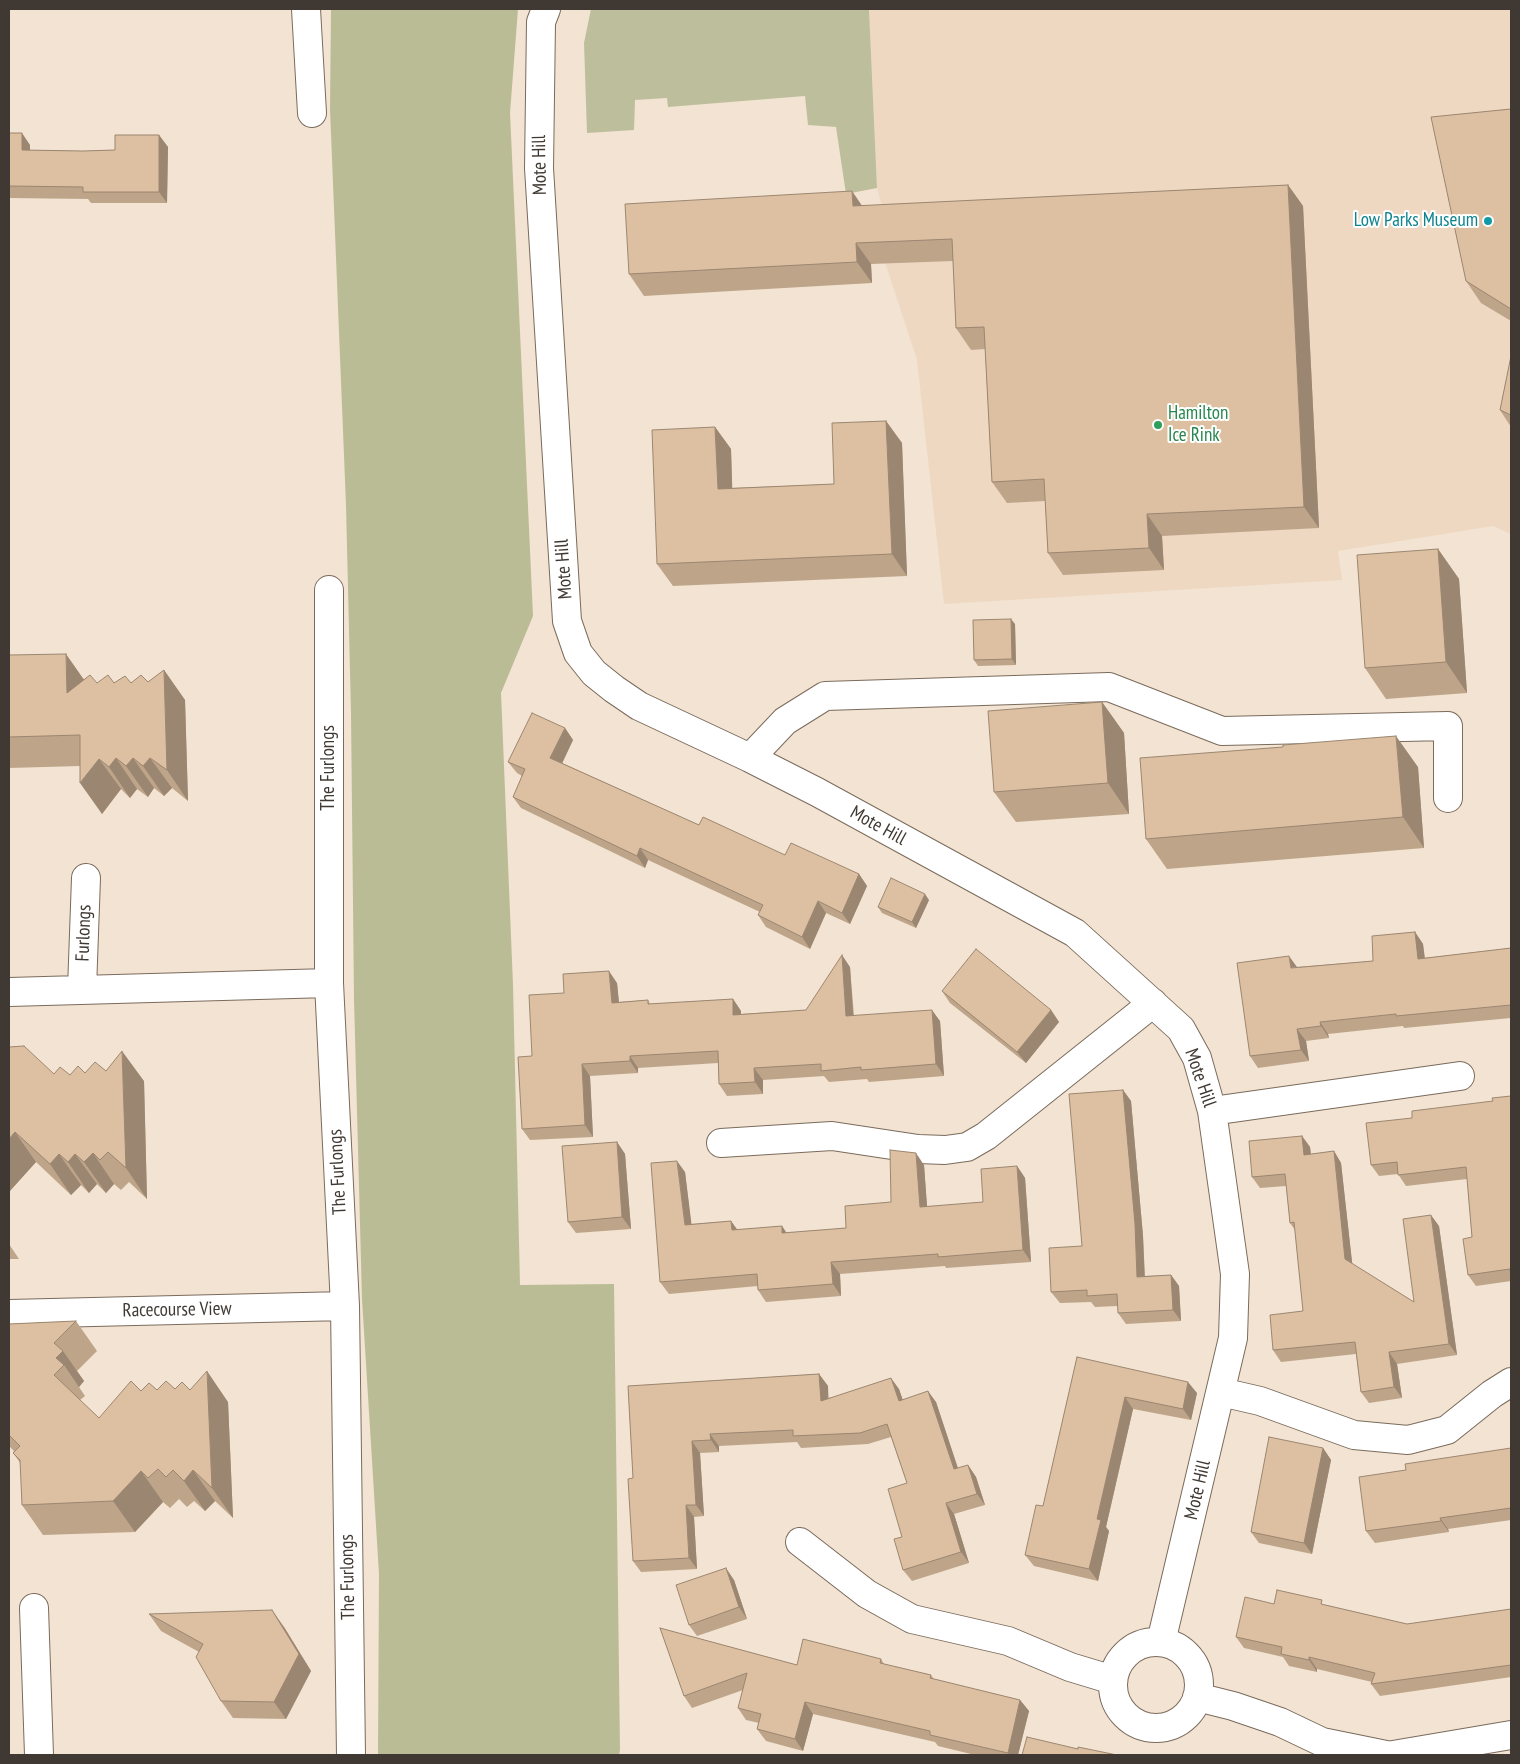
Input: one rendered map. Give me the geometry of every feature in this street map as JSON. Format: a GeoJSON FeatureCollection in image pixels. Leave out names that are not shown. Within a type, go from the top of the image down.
{"type":"FeatureCollection","features":[{"type":"Feature","properties":{"kind":"street"},"geometry":{"type":"LineString","coordinates":[[306,9],[312,113]]}},
{"type":"Feature","properties":{"kind":"street","name":"Mote Hill"},"geometry":{"type":"LineString","coordinates":[[546,9],[541,22],[539,168],[567,621],[578,653],[594,673],[639,706],[750,758],[826,797],[1075,933],[1181,1029],[1197,1058],[1212,1112],[1235,1274],[1233,1338],[1161,1642]]}},
{"type":"Feature","properties":{"kind":"street","name":"The Furlongs"},"geometry":{"type":"LineString","coordinates":[[329,590],[330,983],[345,1306],[351,1755]]}},
{"type":"Feature","properties":{"kind":"street"},"geometry":{"type":"LineString","coordinates":[[750,758],[785,721],[825,696],[1109,687],[1222,731],[1448,726],[1448,798]]}},
{"type":"Feature","properties":{"kind":"street","name":"Furlongs"},"geometry":{"type":"LineString","coordinates":[[82,989],[86,878]]}},
{"type":"Feature","properties":{"kind":"street"},"geometry":{"type":"LineString","coordinates":[[9,992],[330,983]]}},
{"type":"Feature","properties":{"kind":"street"},"geometry":{"type":"LineString","coordinates":[[721,1142],[832,1136],[918,1149],[946,1150],[967,1147],[986,1136],[1154,1003]]}},
{"type":"Feature","properties":{"kind":"street"},"geometry":{"type":"LineString","coordinates":[[1212,1112],[1460,1076]]}},
{"type":"Feature","properties":{"kind":"street","name":"Racecourse View"},"geometry":{"type":"LineString","coordinates":[[9,1314],[345,1306]]}},
{"type":"Feature","properties":{"kind":"street"},"geometry":{"type":"LineString","coordinates":[[1221,1392],[1260,1401],[1354,1435],[1408,1440],[1447,1430],[1492,1394],[1511,1382]]}},
{"type":"Feature","properties":{"kind":"street"},"geometry":{"type":"LineString","coordinates":[[800,1542],[867,1594],[912,1619],[1008,1641],[1070,1667],[1113,1680]]}},
{"type":"Feature","properties":{"kind":"street"},"geometry":{"type":"LineString","coordinates":[[34,1608],[39,1755]]}},
{"type":"Feature","properties":{"kind":"street"},"geometry":{"type":"LineString","coordinates":[[1161,1642],[1170,1644],[1183,1651],[1193,1663],[1199,1676],[1199,1692],[1194,1706],[1185,1718],[1172,1726],[1157,1729],[1142,1726],[1130,1720],[1121,1711],[1114,1698],[1113,1680],[1114,1672],[1121,1659],[1131,1650],[1143,1644],[1161,1642]]}},
{"type":"Feature","properties":{"kind":"street"},"geometry":{"type":"LineString","coordinates":[[1197,1696],[1280,1722],[1322,1742],[1386,1755]]}},
{"type":"Feature","properties":{"kind":"street"},"geometry":{"type":"LineString","coordinates":[[1393,1755],[1511,1736]]}},
{"type":"Feature","properties":{"kind":"shaded area"},"geometry":{"type":"Polygon","coordinates":[[[869,9],[1511,9],[1511,534],[1493,526],[1338,551],[1342,580],[944,604],[917,360],[882,253],[881,203],[877,188],[869,9]]]}},
{"type":"Feature","properties":{"kind":"green space"},"geometry":{"type":"Polygon","coordinates":[[[331,9],[518,9],[510,113],[533,616],[501,693],[513,985],[520,1285],[614,1284],[619,1755],[378,1755],[379,1574],[362,1299],[354,999],[351,713],[346,505],[330,109],[331,9]]]}},
{"type":"Feature","properties":{"kind":"green space"},"geometry":{"type":"Polygon","coordinates":[[[591,9],[869,9],[877,188],[846,194],[836,127],[808,125],[805,96],[668,107],[667,98],[635,100],[634,130],[587,133],[584,43],[591,9]]]}},
{"type":"Feature","properties":{"kind":"building","name":"Low Parks Museum"},"geometry":{"type":"Polygon","coordinates":[[[1511,109],[1511,309],[1466,281],[1431,117],[1511,109]]]}},
{"type":"Feature","properties":{"kind":"building"},"geometry":{"type":"Polygon","coordinates":[[[9,133],[22,133],[22,150],[83,151],[115,150],[115,135],[159,135],[159,192],[83,192],[83,187],[9,186],[9,133]]]}},
{"type":"Feature","properties":{"kind":"building","name":"Hamilton Ice Rink"},"geometry":{"type":"Polygon","coordinates":[[[1288,185],[1304,507],[1147,514],[1149,548],[1048,553],[1044,479],[992,482],[984,327],[956,328],[952,239],[856,243],[857,262],[629,274],[625,204],[852,191],[853,206],[1288,185]]]}},
{"type":"Feature","properties":{"kind":"building"},"geometry":{"type":"Polygon","coordinates":[[[1511,356],[1511,415],[1500,410],[1511,356]]]}},
{"type":"Feature","properties":{"kind":"building"},"geometry":{"type":"Polygon","coordinates":[[[886,421],[892,554],[657,564],[652,430],[715,427],[718,489],[834,484],[832,423],[886,421]]]}},
{"type":"Feature","properties":{"kind":"building"},"geometry":{"type":"Polygon","coordinates":[[[1438,549],[1446,662],[1365,668],[1357,555],[1438,549]]]}},
{"type":"Feature","properties":{"kind":"building"},"geometry":{"type":"Polygon","coordinates":[[[1011,619],[1012,659],[974,660],[973,620],[1011,619]]]}},
{"type":"Feature","properties":{"kind":"building"},"geometry":{"type":"Polygon","coordinates":[[[66,654],[67,693],[90,675],[97,683],[108,675],[114,683],[125,676],[131,683],[141,675],[148,682],[164,670],[167,770],[150,758],[143,766],[133,758],[126,766],[116,758],[109,767],[99,759],[80,783],[80,735],[9,737],[9,655],[66,654]]]}},
{"type":"Feature","properties":{"kind":"building"},"geometry":{"type":"Polygon","coordinates":[[[1102,702],[1108,783],[994,792],[988,711],[1102,702]]]}},
{"type":"Feature","properties":{"kind":"building"},"geometry":{"type":"Polygon","coordinates":[[[532,713],[565,728],[550,758],[699,825],[703,817],[785,855],[791,843],[859,874],[842,913],[818,901],[802,937],[758,915],[763,905],[640,848],[637,856],[513,797],[525,769],[508,762],[532,713]]]}},
{"type":"Feature","properties":{"kind":"building"},"geometry":{"type":"Polygon","coordinates":[[[1396,736],[1403,817],[1146,839],[1140,758],[1396,736]]]}},
{"type":"Feature","properties":{"kind":"building"},"geometry":{"type":"Polygon","coordinates":[[[891,878],[925,894],[912,922],[878,907],[891,878]]]}},
{"type":"Feature","properties":{"kind":"building"},"geometry":{"type":"Polygon","coordinates":[[[1415,932],[1418,959],[1511,948],[1511,1005],[1320,1022],[1321,1026],[1297,1029],[1301,1050],[1250,1056],[1237,963],[1289,956],[1291,968],[1373,961],[1372,936],[1415,932]]]}},
{"type":"Feature","properties":{"kind":"building"},"geometry":{"type":"Polygon","coordinates":[[[976,949],[1051,1010],[1017,1052],[942,991],[976,949]]]}},
{"type":"Feature","properties":{"kind":"building"},"geometry":{"type":"Polygon","coordinates":[[[842,955],[846,1016],[932,1010],[936,1064],[861,1070],[861,1067],[821,1071],[821,1064],[754,1068],[755,1082],[719,1084],[718,1051],[630,1056],[630,1061],[582,1064],[585,1125],[522,1129],[518,1057],[532,1056],[529,995],[564,993],[563,974],[609,971],[612,1003],[648,1000],[648,1004],[733,999],[733,1015],[806,1010],[842,955]]]}},
{"type":"Feature","properties":{"kind":"building"},"geometry":{"type":"Polygon","coordinates":[[[24,1046],[54,1074],[60,1067],[70,1075],[78,1066],[85,1073],[95,1062],[106,1071],[122,1051],[126,1168],[108,1152],[100,1160],[93,1153],[84,1162],[75,1154],[68,1162],[59,1154],[50,1164],[15,1132],[9,1139],[9,1047],[24,1046]]]}},
{"type":"Feature","properties":{"kind":"building"},"geometry":{"type":"Polygon","coordinates":[[[1123,1090],[1135,1224],[1137,1277],[1171,1275],[1173,1310],[1118,1313],[1117,1294],[1087,1296],[1087,1290],[1051,1292],[1049,1248],[1082,1246],[1069,1094],[1123,1090]]]}},
{"type":"Feature","properties":{"kind":"building"},"geometry":{"type":"Polygon","coordinates":[[[1511,1096],[1511,1281],[1510,1269],[1468,1275],[1463,1239],[1472,1237],[1466,1167],[1398,1175],[1397,1162],[1371,1165],[1366,1123],[1412,1118],[1412,1111],[1493,1101],[1492,1098],[1511,1096]]]}},
{"type":"Feature","properties":{"kind":"building"},"geometry":{"type":"Polygon","coordinates":[[[1302,1136],[1304,1155],[1334,1151],[1345,1259],[1414,1302],[1403,1219],[1431,1215],[1449,1344],[1389,1352],[1394,1387],[1361,1392],[1355,1342],[1273,1350],[1270,1315],[1303,1311],[1294,1222],[1290,1223],[1285,1174],[1252,1177],[1249,1141],[1302,1136]]]}},
{"type":"Feature","properties":{"kind":"building"},"geometry":{"type":"Polygon","coordinates":[[[617,1142],[622,1217],[568,1222],[562,1146],[617,1142]]]}},
{"type":"Feature","properties":{"kind":"building"},"geometry":{"type":"Polygon","coordinates":[[[890,1150],[916,1153],[920,1207],[983,1202],[981,1169],[1017,1166],[1023,1250],[938,1257],[938,1254],[831,1262],[833,1284],[758,1290],[757,1274],[660,1282],[651,1163],[677,1161],[685,1225],[731,1221],[732,1230],[782,1226],[782,1233],[846,1228],[845,1206],[891,1202],[890,1150]]]}},
{"type":"Feature","properties":{"kind":"building"},"geometry":{"type":"Polygon","coordinates":[[[76,1321],[54,1343],[63,1351],[56,1358],[64,1365],[54,1375],[99,1418],[131,1381],[141,1391],[149,1383],[157,1390],[166,1381],[175,1389],[182,1382],[190,1390],[207,1371],[212,1488],[193,1470],[184,1481],[173,1470],[166,1477],[158,1469],[148,1478],[141,1471],[113,1501],[22,1505],[20,1460],[13,1453],[20,1446],[9,1435],[9,1324],[76,1321]]]}},
{"type":"Feature","properties":{"kind":"building"},"geometry":{"type":"Polygon","coordinates":[[[1077,1357],[1188,1382],[1183,1409],[1125,1397],[1097,1519],[1101,1520],[1089,1569],[1025,1555],[1036,1505],[1043,1506],[1077,1357]]]}},
{"type":"Feature","properties":{"kind":"building"},"geometry":{"type":"Polygon","coordinates":[[[819,1374],[821,1401],[891,1378],[899,1401],[928,1391],[954,1469],[968,1465],[977,1494],[946,1503],[961,1552],[903,1570],[894,1539],[902,1537],[888,1489],[907,1483],[887,1424],[860,1433],[793,1436],[793,1430],[710,1434],[711,1440],[692,1441],[696,1505],[686,1505],[689,1558],[633,1561],[628,1479],[633,1478],[628,1386],[819,1374]]]}},
{"type":"Feature","properties":{"kind":"building"},"geometry":{"type":"Polygon","coordinates":[[[1269,1437],[1323,1448],[1304,1543],[1251,1532],[1269,1437]]]}},
{"type":"Feature","properties":{"kind":"building"},"geometry":{"type":"Polygon","coordinates":[[[1511,1448],[1511,1508],[1440,1518],[1441,1521],[1366,1531],[1359,1477],[1406,1470],[1405,1464],[1511,1448]]]}},
{"type":"Feature","properties":{"kind":"building"},"geometry":{"type":"Polygon","coordinates":[[[726,1568],[739,1607],[689,1625],[676,1585],[726,1568]]]}},
{"type":"Feature","properties":{"kind":"building"},"geometry":{"type":"Polygon","coordinates":[[[1277,1590],[1322,1600],[1321,1604],[1407,1624],[1511,1609],[1511,1665],[1371,1684],[1375,1673],[1309,1657],[1309,1660],[1281,1654],[1282,1647],[1236,1637],[1245,1597],[1274,1604],[1277,1590]]]}},
{"type":"Feature","properties":{"kind":"building"},"geometry":{"type":"Polygon","coordinates":[[[272,1610],[299,1654],[274,1702],[221,1701],[196,1657],[203,1644],[149,1614],[272,1610]]]}},
{"type":"Feature","properties":{"kind":"building"},"geometry":{"type":"Polygon","coordinates":[[[660,1628],[797,1665],[803,1639],[881,1659],[880,1663],[931,1675],[930,1678],[1020,1700],[1008,1753],[930,1735],[930,1731],[805,1702],[795,1739],[757,1729],[761,1714],[738,1708],[747,1673],[684,1696],[660,1628]]]}},
{"type":"Feature","properties":{"kind":"building"},"geometry":{"type":"Polygon","coordinates":[[[1027,1737],[1078,1749],[1078,1747],[1117,1755],[1022,1755],[1027,1737]]]}},
{"type":"Feature","properties":{"kind":"place","name":"Low Parks Museum"},"geometry":{"type":"Point","coordinates":[1488,221]}},
{"type":"Feature","properties":{"kind":"place","name":"Hamilton Ice Rink"},"geometry":{"type":"Point","coordinates":[1158,425]}}]}
